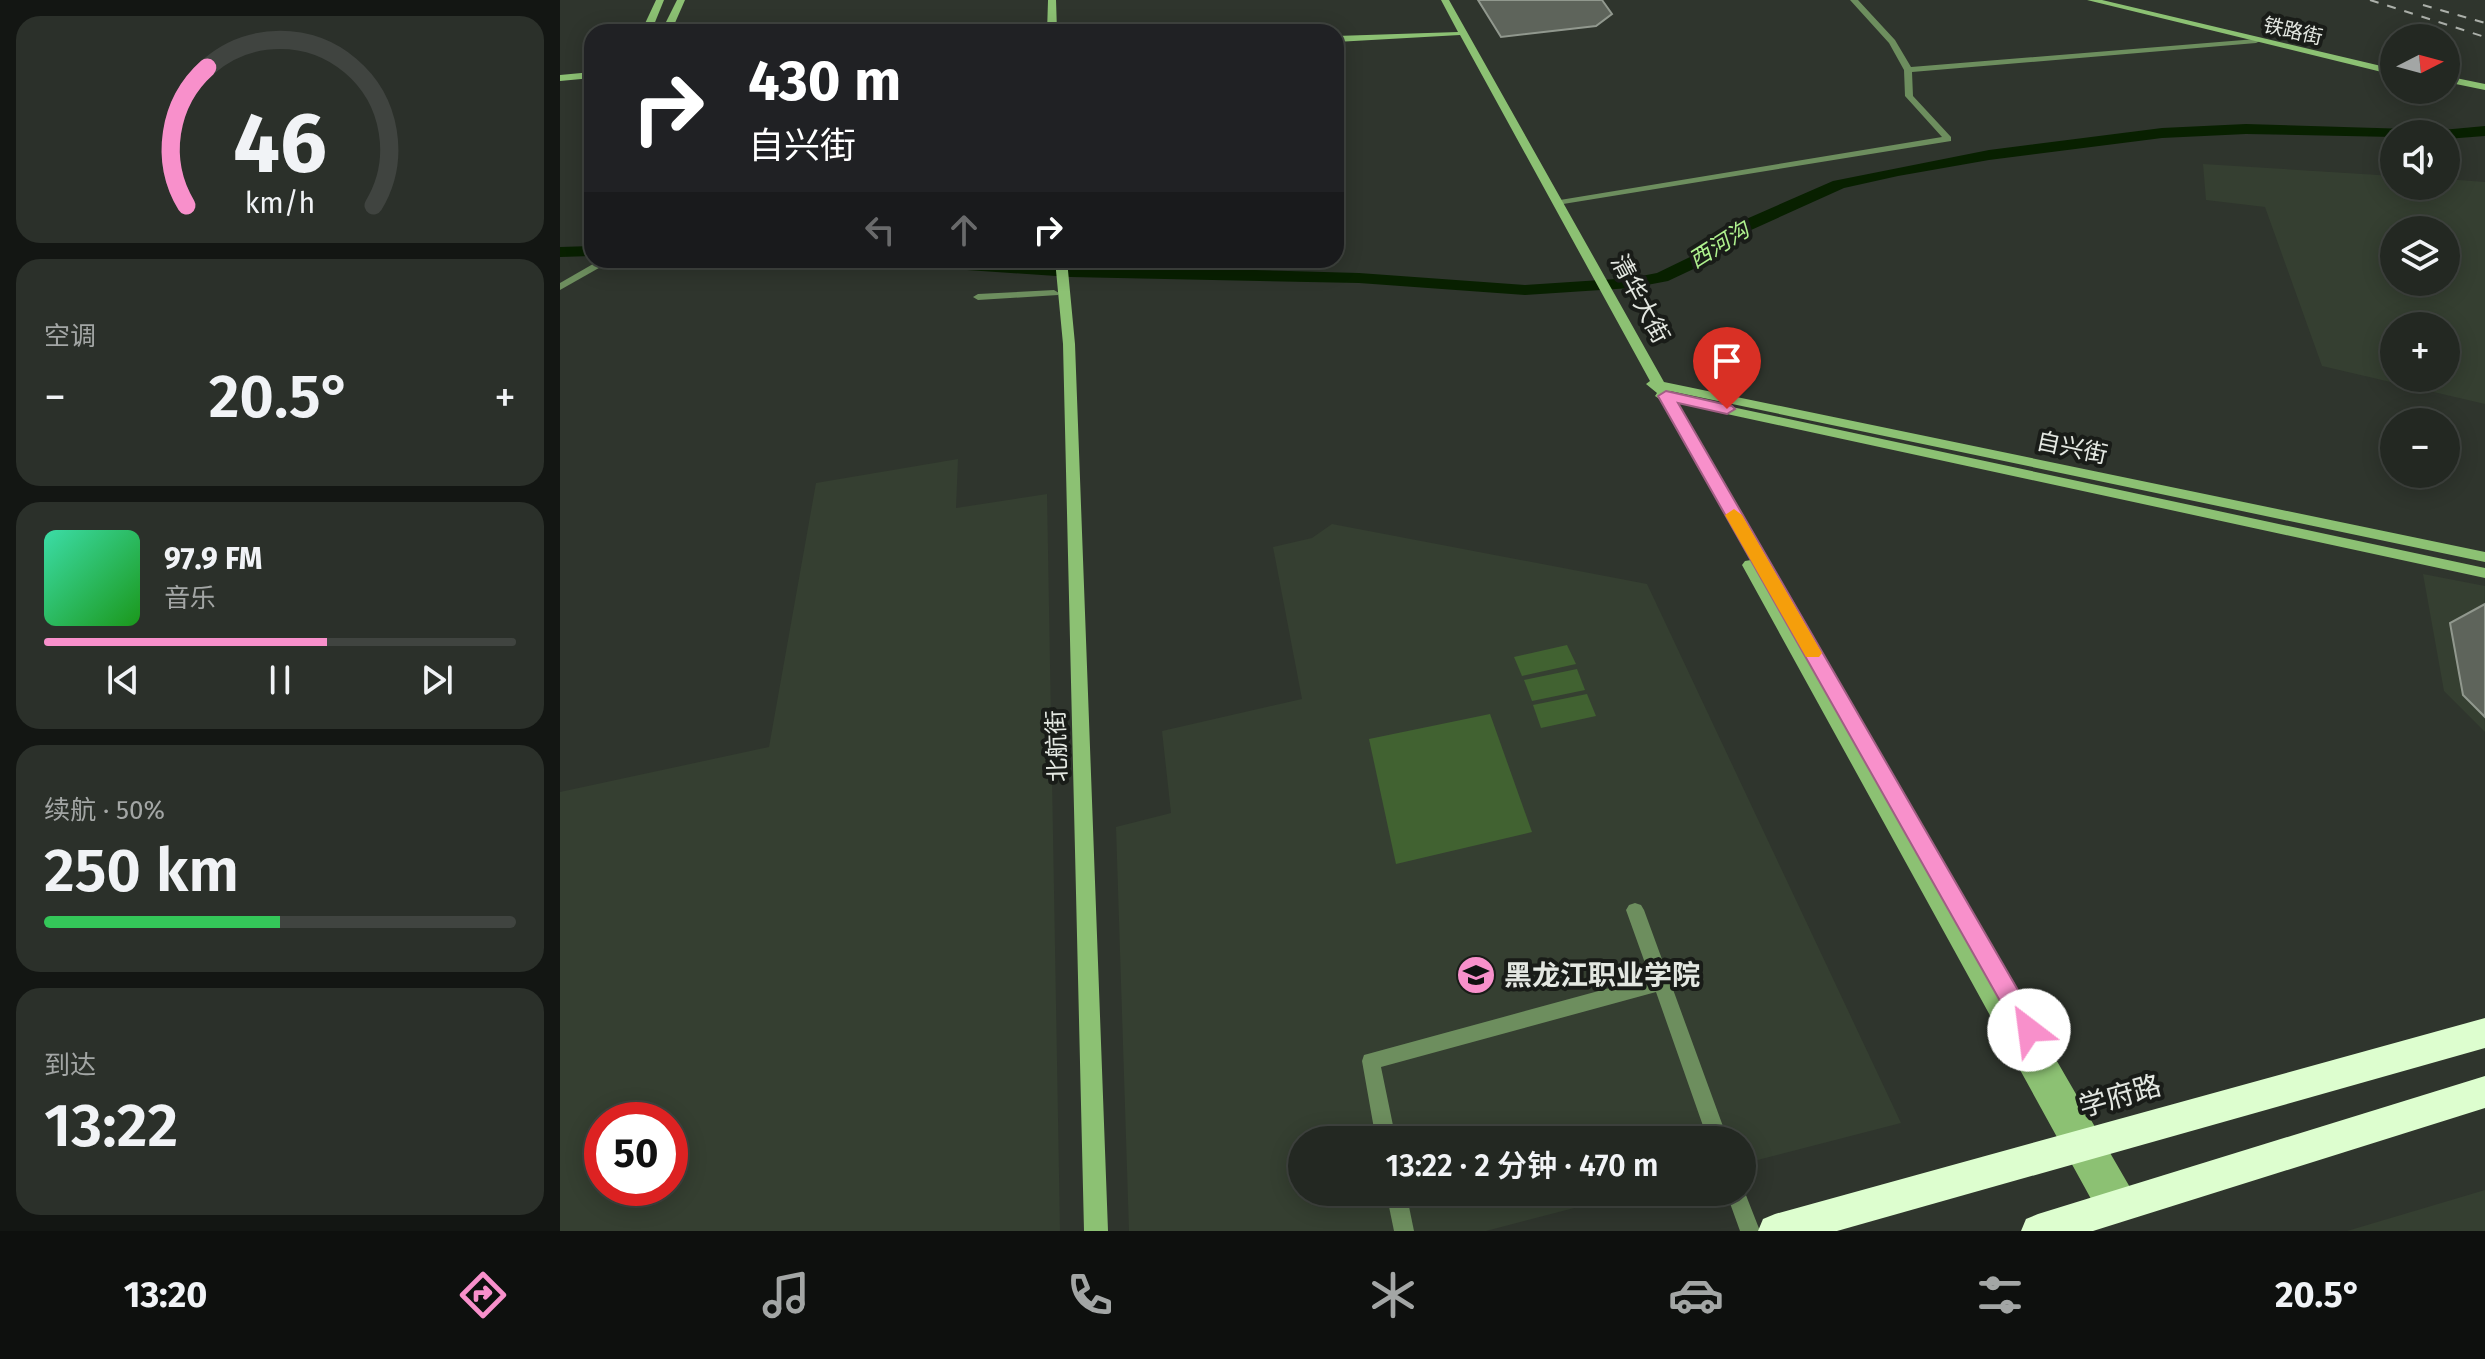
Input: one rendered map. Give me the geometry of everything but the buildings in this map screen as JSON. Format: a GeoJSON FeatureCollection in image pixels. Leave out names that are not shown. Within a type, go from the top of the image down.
{"type":"FeatureCollection","features":[{"type":"Feature","properties":{"kind":"highway","name":"学府路"},"geometry":{"type":"LineString","coordinates":[[1775,1231],[2485,1033]]}},
{"type":"Feature","properties":{"kind":"highway"},"geometry":{"type":"LineString","coordinates":[[2038,1231],[2485,1092]]}},
{"type":"Feature","properties":{"kind":"main road"},"geometry":{"type":"LineString","coordinates":[[650,24],[660,0]]}},
{"type":"Feature","properties":{"kind":"main road"},"geometry":{"type":"LineString","coordinates":[[670,24],[681,0]]}},
{"type":"Feature","properties":{"kind":"main road"},"geometry":{"type":"LineString","coordinates":[[1052,0],[1052,24]]}},
{"type":"Feature","properties":{"kind":"main road","name":"清华大街"},"geometry":{"type":"LineString","coordinates":[[1438,0],[1576,238],[1658,390],[2118,1207]]}},
{"type":"Feature","properties":{"kind":"main road","name":"清华大街"},"geometry":{"type":"LineString","coordinates":[[1445,0],[1560,203],[1576,238]]}},
{"type":"Feature","properties":{"kind":"main road","name":"铁路街"},"geometry":{"type":"LineString","coordinates":[[2091,0],[2256,41],[2380,67]]}},
{"type":"Feature","properties":{"kind":"main road","name":"铁路街"},"geometry":{"type":"LineString","coordinates":[[2105,0],[2262,41],[2380,67]]}},
{"type":"Feature","properties":{"kind":"main road"},"geometry":{"type":"LineString","coordinates":[[1344,37],[1455,31]]}},
{"type":"Feature","properties":{"kind":"main road"},"geometry":{"type":"LineString","coordinates":[[560,80],[584,78]]}},
{"type":"Feature","properties":{"kind":"main road"},"geometry":{"type":"LineString","coordinates":[[2460,84],[2485,90]]}},
{"type":"Feature","properties":{"kind":"main road"},"geometry":{"type":"LineString","coordinates":[[2460,86],[2485,90]]}},
{"type":"Feature","properties":{"kind":"main road","name":"北航街"},"geometry":{"type":"LineString","coordinates":[[1061,268],[1059,298],[1069,360],[1096,1231]]}},
{"type":"Feature","properties":{"kind":"main road","name":"自兴街"},"geometry":{"type":"LineString","coordinates":[[1658,390],[2485,557]]}},
{"type":"Feature","properties":{"kind":"main road","name":"自兴街"},"geometry":{"type":"LineString","coordinates":[[1658,390],[2485,573]]}},
{"type":"Feature","properties":{"kind":"street"},"geometry":{"type":"LineString","coordinates":[[1560,203],[1948,139],[1909,96],[1908,70],[1892,42],[1854,0]]}},
{"type":"Feature","properties":{"kind":"street"},"geometry":{"type":"LineString","coordinates":[[1908,70],[2256,41]]}},
{"type":"Feature","properties":{"kind":"street"},"geometry":{"type":"LineString","coordinates":[[560,287],[594,268]]}},
{"type":"Feature","properties":{"kind":"street"},"geometry":{"type":"LineString","coordinates":[[978,297],[1059,298]]}},
{"type":"Feature","properties":{"kind":"street"},"geometry":{"type":"LineString","coordinates":[[1635,910],[1713,1126]]}},
{"type":"Feature","properties":{"kind":"street"},"geometry":{"type":"LineString","coordinates":[[1383,1126],[1371,1061],[1661,982]]}},
{"type":"Feature","properties":{"kind":"street"},"geometry":{"type":"LineString","coordinates":[[1399,1206],[1404,1231]]}},
{"type":"Feature","properties":{"kind":"street"},"geometry":{"type":"LineString","coordinates":[[1741,1206],[1750,1231]]}},
{"type":"Feature","properties":{"kind":"shaded area"},"geometry":{"type":"Polygon","coordinates":[[[2203,164],[2380,175],[2380,200],[2460,200],[2460,180],[2485,182],[2485,404],[2434,392],[2460,392],[2460,312],[2380,312],[2380,380],[2322,366],[2265,207],[2206,200],[2203,164]]]}},
{"type":"Feature","properties":{"kind":"shaded area"},"geometry":{"type":"Polygon","coordinates":[[[958,459],[956,508],[1047,494],[1060,1231],[560,1231],[560,792],[769,747],[816,483],[958,459]]]}},
{"type":"Feature","properties":{"kind":"shaded area","name":"黑龙江职业学院"},"geometry":{"type":"Polygon","coordinates":[[[1332,524],[1647,584],[1901,1123],[1756,1160],[1756,1126],[1288,1126],[1288,1206],[1582,1206],[1486,1231],[1129,1231],[1116,827],[1171,813],[1162,731],[1302,699],[1273,547],[1312,538],[1332,524]]]}},
{"type":"Feature","properties":{"kind":"shaded area"},"geometry":{"type":"Polygon","coordinates":[[[2423,574],[2485,586],[2485,732],[2444,691],[2423,574]]]}},
{"type":"Feature","properties":{"kind":"shaded area"},"geometry":{"type":"Polygon","coordinates":[[[2485,1190],[2485,1231],[2347,1231],[2485,1190]]]}},
{"type":"Feature","properties":{"kind":"green space"},"geometry":{"type":"Polygon","coordinates":[[[1567,645],[1576,664],[1522,676],[1514,657],[1567,645]]]}},
{"type":"Feature","properties":{"kind":"green space"},"geometry":{"type":"Polygon","coordinates":[[[1577,669],[1585,690],[1532,701],[1524,680],[1577,669]]]}},
{"type":"Feature","properties":{"kind":"green space"},"geometry":{"type":"Polygon","coordinates":[[[1587,694],[1596,716],[1541,728],[1533,705],[1587,694]]]}},
{"type":"Feature","properties":{"kind":"green space"},"geometry":{"type":"Polygon","coordinates":[[[1490,714],[1532,832],[1396,864],[1369,739],[1490,714]]]}},
{"type":"Feature","properties":{"kind":"waterway","name":"西河沟"},"geometry":{"type":"LineString","coordinates":[[1012,268],[1359,278],[1525,290],[1631,283],[1662,277],[1696,261],[1734,231],[1839,184],[1898,171],[1989,155],[2162,133],[2246,129],[2380,132]]}},
{"type":"Feature","properties":{"kind":"waterway","name":"西河沟"},"geometry":{"type":"LineString","coordinates":[[2460,133],[2485,131]]}},
{"type":"Feature","properties":{"kind":"waterway","name":"西河沟"},"geometry":{"type":"LineString","coordinates":[[560,252],[584,251]]}},
{"type":"Feature","properties":{"kind":"railway"},"geometry":{"type":"LineString","coordinates":[[2370,0],[2485,37]]}},
{"type":"Feature","properties":{"kind":"railway"},"geometry":{"type":"LineString","coordinates":[[2423,5],[2485,23]]}},
{"type":"Feature","properties":{"kind":"slow traffic"},"geometry":{"type":"LineString","coordinates":[[1734,515],[1813,653]]}},
{"type":"Feature","properties":{"kind":"place","name":"黑龙江职业学院"},"geometry":{"type":"Point","coordinates":[1476,975]}},
{"type":"Feature","properties":{"kind":"route"},"geometry":{"type":"LineString","coordinates":[[1727,409],[1666,396],[2029,1030]]}}]}
